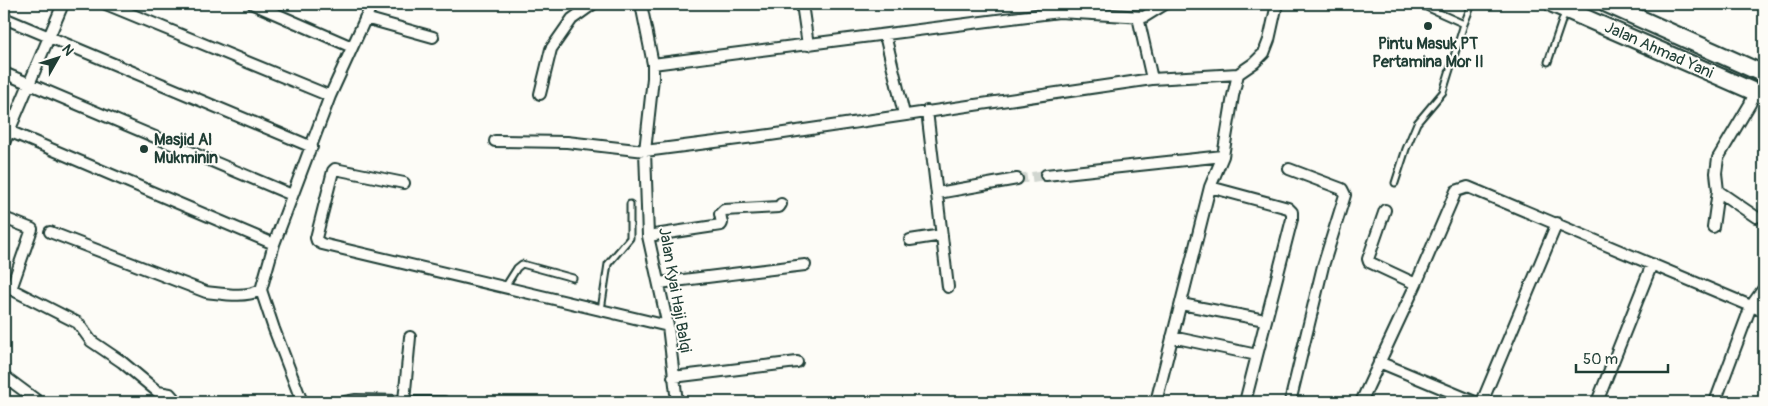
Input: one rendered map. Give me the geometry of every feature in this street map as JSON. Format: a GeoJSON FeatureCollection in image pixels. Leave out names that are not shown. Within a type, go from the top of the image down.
{"type":"FeatureCollection","features":[{"type":"Feature","properties":{"kind":"highway","name":"Jalan Ahmad Yani"},"geometry":{"type":"LineString","coordinates":[[1607,4],[1626,8],[1764,74]]}},
{"type":"Feature","properties":{"kind":"highway","name":"Jalan Ahmad Yani"},"geometry":{"type":"LineString","coordinates":[[1559,6],[1760,94]]}},
{"type":"Feature","properties":{"kind":"street"},"geometry":{"type":"LineString","coordinates":[[4,143],[6,130],[63,4]]}},
{"type":"Feature","properties":{"kind":"street"},"geometry":{"type":"LineString","coordinates":[[106,4],[330,96]]}},
{"type":"Feature","properties":{"kind":"street"},"geometry":{"type":"LineString","coordinates":[[253,4],[352,47]]}},
{"type":"Feature","properties":{"kind":"street"},"geometry":{"type":"LineString","coordinates":[[302,402],[261,290],[274,244],[330,96],[372,4]]}},
{"type":"Feature","properties":{"kind":"street"},"geometry":{"type":"LineString","coordinates":[[540,94],[551,48],[572,19],[593,4]]}},
{"type":"Feature","properties":{"kind":"street","name":"Jalan Kyai Haji Balqi"},"geometry":{"type":"LineString","coordinates":[[641,4],[653,64],[645,151],[648,236],[668,326],[676,402]]}},
{"type":"Feature","properties":{"kind":"street"},"geometry":{"type":"LineString","coordinates":[[802,4],[808,45]]}},
{"type":"Feature","properties":{"kind":"street"},"geometry":{"type":"LineString","coordinates":[[653,64],[885,35],[1057,8],[1138,17],[1149,15],[1165,4]]}},
{"type":"Feature","properties":{"kind":"street"},"geometry":{"type":"LineString","coordinates":[[495,141],[566,142],[645,151],[770,135],[1152,79],[1238,74],[1264,53],[1276,4]]}},
{"type":"Feature","properties":{"kind":"street"},"geometry":{"type":"LineString","coordinates":[[1138,17],[1152,79]]}},
{"type":"Feature","properties":{"kind":"street"},"geometry":{"type":"LineString","coordinates":[[4,18],[312,147]]}},
{"type":"Feature","properties":{"kind":"street"},"geometry":{"type":"LineString","coordinates":[[365,18],[432,37]]}},
{"type":"Feature","properties":{"kind":"street"},"geometry":{"type":"LineString","coordinates":[[885,35],[904,114]]}},
{"type":"Feature","properties":{"kind":"street"},"geometry":{"type":"LineString","coordinates":[[4,73],[292,195]]}},
{"type":"Feature","properties":{"kind":"street"},"geometry":{"type":"LineString","coordinates":[[1156,402],[1210,186],[1223,156],[1238,74]]}},
{"type":"Feature","properties":{"kind":"street"},"geometry":{"type":"LineString","coordinates":[[1713,227],[1718,192],[1716,173],[1718,158],[1750,104],[1760,94]]}},
{"type":"Feature","properties":{"kind":"street"},"geometry":{"type":"LineString","coordinates":[[927,111],[948,287]]}},
{"type":"Feature","properties":{"kind":"street"},"geometry":{"type":"LineString","coordinates":[[6,130],[274,244]]}},
{"type":"Feature","properties":{"kind":"street"},"geometry":{"type":"LineString","coordinates":[[1046,175],[1223,156]]}},
{"type":"Feature","properties":{"kind":"street"},"geometry":{"type":"LineString","coordinates":[[404,183],[335,169],[316,238],[317,241],[322,244],[668,326]]}},
{"type":"Feature","properties":{"kind":"street"},"geometry":{"type":"LineString","coordinates":[[1289,169],[1342,189],[1346,195],[1323,266],[1290,402]]}},
{"type":"Feature","properties":{"kind":"street"},"geometry":{"type":"LineString","coordinates":[[938,193],[1017,179]]}},
{"type":"Feature","properties":{"kind":"street"},"geometry":{"type":"LineString","coordinates":[[1210,186],[1288,208],[1292,212],[1246,402]]}},
{"type":"Feature","properties":{"kind":"street"},"geometry":{"type":"LineString","coordinates":[[1361,402],[1416,284],[1456,191],[1468,187],[1764,311]]}},
{"type":"Feature","properties":{"kind":"street"},"geometry":{"type":"LineString","coordinates":[[1718,192],[1756,217]]}},
{"type":"Feature","properties":{"kind":"street"},"geometry":{"type":"LineString","coordinates":[[648,236],[720,225],[722,223],[720,214],[724,210],[779,206],[781,204]]}},
{"type":"Feature","properties":{"kind":"street"},"geometry":{"type":"LineString","coordinates":[[1385,210],[1368,259],[1369,262],[1416,284]]}},
{"type":"Feature","properties":{"kind":"street"},"geometry":{"type":"LineString","coordinates":[[4,218],[32,229],[11,289],[78,323],[91,340],[122,362],[158,392],[170,394],[177,402]]}},
{"type":"Feature","properties":{"kind":"street"},"geometry":{"type":"LineString","coordinates":[[1482,402],[1557,223]]}},
{"type":"Feature","properties":{"kind":"street"},"geometry":{"type":"LineString","coordinates":[[50,232],[206,292],[228,295],[252,295],[261,290]]}},
{"type":"Feature","properties":{"kind":"street"},"geometry":{"type":"LineString","coordinates":[[910,240],[942,235]]}},
{"type":"Feature","properties":{"kind":"street"},"geometry":{"type":"LineString","coordinates":[[1597,402],[1652,264]]}},
{"type":"Feature","properties":{"kind":"street"},"geometry":{"type":"LineString","coordinates":[[659,283],[805,265]]}},
{"type":"Feature","properties":{"kind":"street"},"geometry":{"type":"LineString","coordinates":[[1714,402],[1751,306],[1764,288]]}},
{"type":"Feature","properties":{"kind":"street"},"geometry":{"type":"LineString","coordinates":[[1181,304],[1265,320]]}},
{"type":"Feature","properties":{"kind":"street"},"geometry":{"type":"LineString","coordinates":[[404,401],[410,337]]}},
{"type":"Feature","properties":{"kind":"street"},"geometry":{"type":"LineString","coordinates":[[1172,337],[1257,355]]}},
{"type":"Feature","properties":{"kind":"street"},"geometry":{"type":"LineString","coordinates":[[673,377],[797,362]]}},
{"type":"Feature","properties":{"kind":"street"},"geometry":{"type":"LineString","coordinates":[[1379,362],[1475,402]]}},
{"type":"Feature","properties":{"kind":"street"},"geometry":{"type":"LineString","coordinates":[[4,376],[39,402]]}},
{"type":"Feature","properties":{"kind":"street"},"geometry":{"type":"LineString","coordinates":[[345,402],[356,400],[444,402]]}},
{"type":"Feature","properties":{"kind":"lane"},"geometry":{"type":"LineString","coordinates":[[1423,4],[1464,24]]}},
{"type":"Feature","properties":{"kind":"lane"},"geometry":{"type":"LineString","coordinates":[[1395,184],[1406,149],[1418,123],[1443,92],[1472,4]]}},
{"type":"Feature","properties":{"kind":"lane"},"geometry":{"type":"LineString","coordinates":[[1548,62],[1559,6]]}},
{"type":"Feature","properties":{"kind":"lane"},"geometry":{"type":"LineString","coordinates":[[601,310],[608,264],[630,238],[630,204]]}},
{"type":"Feature","properties":{"kind":"lane"},"geometry":{"type":"LineString","coordinates":[[505,287],[517,268],[522,264],[573,278]]}},
{"type":"Feature","properties":{"kind":"tunnel"},"geometry":{"type":"LineString","coordinates":[[1017,179],[1046,175]]}},
{"type":"Feature","properties":{"kind":"place","name":"Pintu Masuk PT Pertamina Mor II"},"geometry":{"type":"Point","coordinates":[1428,26]}},
{"type":"Feature","properties":{"kind":"place","name":"Masjid Al Mukminin"},"geometry":{"type":"Point","coordinates":[144,149]}}]}
